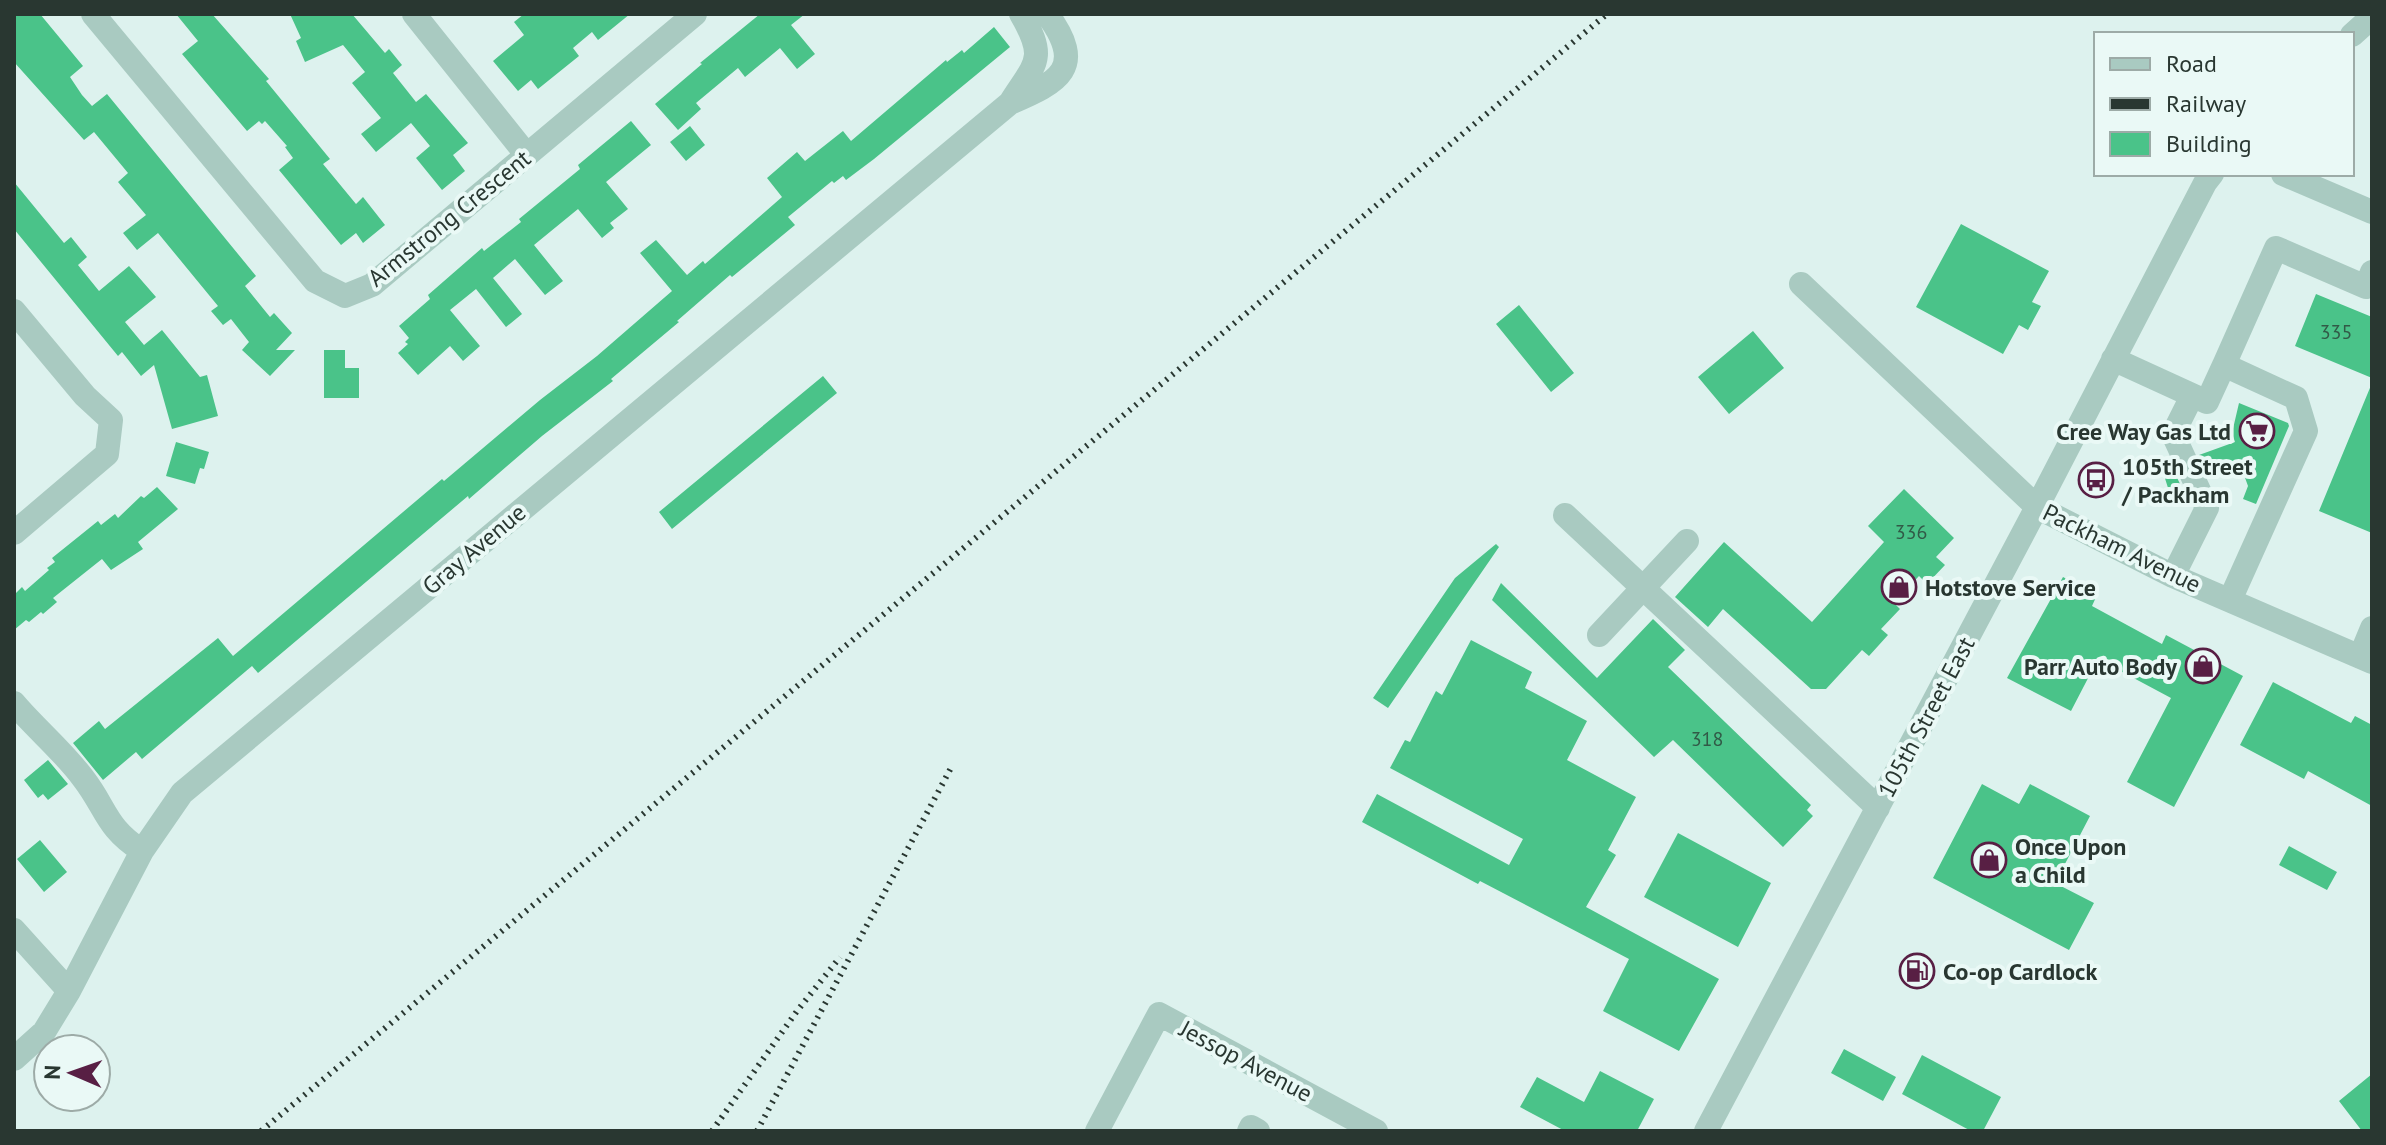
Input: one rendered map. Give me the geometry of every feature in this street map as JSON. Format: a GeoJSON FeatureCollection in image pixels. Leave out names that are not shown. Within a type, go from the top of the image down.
{"type":"FeatureCollection","features":[{"type":"Feature","properties":{"kind":"street","name":"Armstrong Crescent"},"geometry":{"type":"LineString","coordinates":[[93,14],[315,281],[345,296],[372,285],[695,14]]}},
{"type":"Feature","properties":{"kind":"street"},"geometry":{"type":"LineString","coordinates":[[414,14],[526,154]]}},
{"type":"Feature","properties":{"kind":"street","name":"Gray Avenue"},"geometry":{"type":"LineString","coordinates":[[1010,103],[1034,68],[1035,42],[1021,14]]}},
{"type":"Feature","properties":{"kind":"street","name":"Gray Avenue"},"geometry":{"type":"LineString","coordinates":[[14,1059],[44,1032],[69,991],[142,851],[182,793],[1010,103],[1052,84],[1063,72],[1067,54],[1057,27],[1047,14]]}},
{"type":"Feature","properties":{"kind":"street"},"geometry":{"type":"LineString","coordinates":[[2354,33],[2372,17]]}},
{"type":"Feature","properties":{"kind":"street","name":"105th Street East"},"geometry":{"type":"LineString","coordinates":[[1706,1131],[2210,176]]}},
{"type":"Feature","properties":{"kind":"street"},"geometry":{"type":"LineString","coordinates":[[2288,176],[2372,212]]}},
{"type":"Feature","properties":{"kind":"street"},"geometry":{"type":"LineString","coordinates":[[2113,359],[2207,402],[2276,248],[2366,287],[2372,272]]}},
{"type":"Feature","properties":{"kind":"street","name":"Packham Avenue"},"geometry":{"type":"LineString","coordinates":[[1801,284],[2037,507],[2173,576],[2366,660]]}},
{"type":"Feature","properties":{"kind":"street"},"geometry":{"type":"LineString","coordinates":[[14,311],[85,396],[111,420],[107,454],[19,524]]}},
{"type":"Feature","properties":{"kind":"street"},"geometry":{"type":"LineString","coordinates":[[2224,365],[2296,398],[2306,431],[2230,600]]}},
{"type":"Feature","properties":{"kind":"street"},"geometry":{"type":"LineString","coordinates":[[2173,576],[2207,508],[2173,434],[2192,396]]}},
{"type":"Feature","properties":{"kind":"street"},"geometry":{"type":"LineString","coordinates":[[1565,515],[1878,808]]}},
{"type":"Feature","properties":{"kind":"street"},"geometry":{"type":"LineString","coordinates":[[1599,635],[1687,541]]}},
{"type":"Feature","properties":{"kind":"street"},"geometry":{"type":"LineString","coordinates":[[2366,660],[2372,628]]}},
{"type":"Feature","properties":{"kind":"street"},"geometry":{"type":"LineString","coordinates":[[17,711],[84,779],[106,818],[125,840],[142,851]]}},
{"type":"Feature","properties":{"kind":"street"},"geometry":{"type":"LineString","coordinates":[[14,930],[69,991]]}},
{"type":"Feature","properties":{"kind":"street","name":"Jessop Avenue"},"geometry":{"type":"LineString","coordinates":[[1097,1131],[1159,1014],[1376,1131]]}},
{"type":"Feature","properties":{"kind":"street"},"geometry":{"type":"LineString","coordinates":[[1249,1131],[1251,1127],[1258,1131]]}},
{"type":"Feature","properties":{"kind":"building"},"geometry":{"type":"Polygon","coordinates":[[[14,14],[40,14],[83,66],[70,77],[82,95],[92,106],[107,94],[256,276],[245,286],[270,317],[274,313],[292,333],[276,350],[295,350],[270,376],[242,350],[249,342],[231,319],[223,325],[211,311],[218,306],[158,233],[137,250],[123,233],[146,215],[118,182],[128,173],[94,132],[84,140],[14,62],[14,14]]]}},
{"type":"Feature","properties":{"kind":"building"},"geometry":{"type":"Polygon","coordinates":[[[176,14],[212,14],[269,79],[266,81],[330,159],[323,164],[356,204],[363,197],[385,225],[363,243],[356,233],[341,245],[279,170],[293,158],[287,146],[265,121],[262,124],[259,121],[247,131],[182,54],[198,41],[176,14]]]}},
{"type":"Feature","properties":{"kind":"building"},"geometry":{"type":"Polygon","coordinates":[[[290,14],[352,14],[385,53],[389,49],[402,65],[393,73],[416,102],[426,94],[468,143],[453,155],[465,171],[442,190],[416,158],[430,146],[411,123],[376,152],[361,134],[381,118],[352,83],[365,72],[343,45],[305,62],[296,41],[301,38],[290,14]]]}},
{"type":"Feature","properties":{"kind":"building"},"geometry":{"type":"Polygon","coordinates":[[[524,14],[630,14],[598,40],[592,32],[573,48],[579,56],[538,89],[531,80],[518,91],[493,61],[524,35],[514,22],[524,14]]]}},
{"type":"Feature","properties":{"kind":"building"},"geometry":{"type":"Polygon","coordinates":[[[760,14],[805,14],[791,25],[815,54],[797,69],[780,48],[745,77],[738,68],[696,103],[701,109],[678,130],[655,104],[760,14]]]}},
{"type":"Feature","properties":{"kind":"building"},"geometry":{"type":"Polygon","coordinates":[[[994,27],[1010,47],[874,159],[846,180],[843,176],[834,183],[832,181],[788,217],[795,225],[732,277],[730,275],[611,379],[613,381],[542,436],[469,499],[468,496],[258,673],[252,666],[142,759],[136,752],[103,780],[73,743],[99,721],[105,729],[218,638],[233,656],[442,479],[444,481],[597,356],[672,291],[640,253],[656,240],[687,275],[703,261],[705,264],[782,197],[767,178],[797,152],[805,161],[843,131],[851,141],[946,60],[962,50],[964,53],[994,27]]]}},
{"type":"Feature","properties":{"kind":"building"},"geometry":{"type":"Polygon","coordinates":[[[631,121],[651,145],[606,182],[628,209],[610,223],[614,228],[602,238],[578,209],[534,245],[563,281],[545,295],[515,259],[493,278],[522,314],[506,327],[476,289],[450,310],[480,346],[463,361],[450,346],[418,375],[398,353],[408,344],[405,342],[409,338],[399,326],[430,299],[428,295],[482,248],[484,251],[521,222],[519,219],[580,169],[578,165],[631,121]]]}},
{"type":"Feature","properties":{"kind":"building"},"geometry":{"type":"Polygon","coordinates":[[[690,126],[705,145],[686,161],[670,142],[690,126]]]}},
{"type":"Feature","properties":{"kind":"building"},"geometry":{"type":"Polygon","coordinates":[[[14,182],[64,243],[71,237],[87,257],[78,265],[99,291],[129,266],[156,297],[125,322],[144,345],[162,330],[200,377],[207,375],[218,416],[172,429],[154,365],[141,376],[122,352],[118,356],[14,229],[14,182]]]}},
{"type":"Feature","properties":{"kind":"building"},"geometry":{"type":"Polygon","coordinates":[[[1961,224],[2049,271],[2032,302],[2041,306],[2028,330],[2019,325],[2003,354],[1916,307],[1961,224]]]}},
{"type":"Feature","properties":{"kind":"building"},"geometry":{"type":"Polygon","coordinates":[[[2316,294],[2372,317],[2372,378],[2295,346],[2316,294]]]}},
{"type":"Feature","properties":{"kind":"building"},"geometry":{"type":"Polygon","coordinates":[[[1519,305],[1574,373],[1551,392],[1496,324],[1519,305]]]}},
{"type":"Feature","properties":{"kind":"building"},"geometry":{"type":"Polygon","coordinates":[[[1753,331],[1784,368],[1729,414],[1698,377],[1753,331]]]}},
{"type":"Feature","properties":{"kind":"building"},"geometry":{"type":"Polygon","coordinates":[[[324,350],[345,350],[345,368],[359,368],[359,398],[324,398],[324,350]]]}},
{"type":"Feature","properties":{"kind":"building"},"geometry":{"type":"Polygon","coordinates":[[[823,376],[837,393],[672,529],[659,512],[823,376]]]}},
{"type":"Feature","properties":{"kind":"building"},"geometry":{"type":"Polygon","coordinates":[[[2372,383],[2372,533],[2319,511],[2372,383]]]}},
{"type":"Feature","properties":{"kind":"building"},"geometry":{"type":"Polygon","coordinates":[[[2239,403],[2289,426],[2256,504],[2243,499],[2248,486],[2240,464],[2209,476],[2199,455],[2235,442],[2232,433],[2239,403]]]}},
{"type":"Feature","properties":{"kind":"building"},"geometry":{"type":"Polygon","coordinates":[[[176,442],[209,452],[195,484],[166,476],[176,442]]]}},
{"type":"Feature","properties":{"kind":"building"},"geometry":{"type":"Polygon","coordinates":[[[2171,465],[2181,486],[2169,491],[2162,469],[2171,465]]]}},
{"type":"Feature","properties":{"kind":"building"},"geometry":{"type":"Polygon","coordinates":[[[157,487],[178,509],[138,542],[143,549],[111,570],[102,559],[53,598],[57,602],[43,614],[41,612],[29,622],[26,620],[14,630],[14,595],[22,587],[25,591],[49,570],[47,568],[55,562],[52,558],[98,521],[101,525],[115,514],[118,518],[141,496],[144,498],[157,487]]]}},
{"type":"Feature","properties":{"kind":"building"},"geometry":{"type":"Polygon","coordinates":[[[1904,489],[1954,538],[1936,557],[1945,565],[1927,584],[1919,576],[1894,603],[1900,609],[1881,629],[1888,635],[1869,656],[1862,650],[1826,689],[1811,689],[1723,609],[1708,627],[1675,597],[1724,542],[1812,622],[1884,542],[1868,526],[1904,489]]]}},
{"type":"Feature","properties":{"kind":"building"},"geometry":{"type":"Polygon","coordinates":[[[1496,544],[1499,547],[1388,708],[1373,698],[1455,578],[1496,544]]]}},
{"type":"Feature","properties":{"kind":"building"},"geometry":{"type":"Polygon","coordinates":[[[2063,577],[2097,595],[2092,606],[2162,644],[2166,635],[2243,676],[2174,807],[2127,782],[2171,698],[2098,659],[2071,711],[2007,678],[2063,577]]]}},
{"type":"Feature","properties":{"kind":"building"},"geometry":{"type":"Polygon","coordinates":[[[1501,583],[1597,678],[1653,619],[1685,650],[1668,667],[1811,805],[1807,810],[1813,816],[1783,847],[1673,740],[1654,757],[1492,600],[1501,583]]]}},
{"type":"Feature","properties":{"kind":"building"},"geometry":{"type":"Polygon","coordinates":[[[1471,640],[1532,672],[1525,688],[1587,721],[1567,760],[1636,797],[1608,850],[1616,855],[1586,907],[1719,979],[1679,1051],[1603,1011],[1629,959],[1362,822],[1377,794],[1509,865],[1523,839],[1390,768],[1405,740],[1410,742],[1436,691],[1442,695],[1471,640]]]}},
{"type":"Feature","properties":{"kind":"building"},"geometry":{"type":"Polygon","coordinates":[[[2273,682],[2351,723],[2355,716],[2372,725],[2372,806],[2308,771],[2304,779],[2240,745],[2273,682]]]}},
{"type":"Feature","properties":{"kind":"building"},"geometry":{"type":"Polygon","coordinates":[[[48,760],[68,784],[48,800],[43,794],[38,798],[24,780],[48,760]]]}},
{"type":"Feature","properties":{"kind":"building"},"geometry":{"type":"Polygon","coordinates":[[[1982,784],[2019,804],[2030,784],[2090,816],[2055,883],[2094,903],[2069,950],[1933,878],[1982,784]]]}},
{"type":"Feature","properties":{"kind":"building"},"geometry":{"type":"Polygon","coordinates":[[[1678,833],[1771,883],[1738,947],[1644,897],[1678,833]]]}},
{"type":"Feature","properties":{"kind":"building"},"geometry":{"type":"Polygon","coordinates":[[[40,840],[67,872],[44,892],[17,859],[40,840]]]}},
{"type":"Feature","properties":{"kind":"building"},"geometry":{"type":"Polygon","coordinates":[[[2289,846],[2337,872],[2327,890],[2279,865],[2289,846]]]}},
{"type":"Feature","properties":{"kind":"building"},"geometry":{"type":"Polygon","coordinates":[[[1844,1049],[1896,1077],[1883,1101],[1831,1073],[1844,1049]]]}},
{"type":"Feature","properties":{"kind":"building"},"geometry":{"type":"Polygon","coordinates":[[[1922,1055],[2001,1097],[1983,1131],[1971,1131],[1902,1094],[1922,1055]]]}},
{"type":"Feature","properties":{"kind":"building"},"geometry":{"type":"Polygon","coordinates":[[[1600,1071],[1654,1099],[1637,1131],[1565,1131],[1520,1107],[1537,1077],[1584,1102],[1600,1071]]]}},
{"type":"Feature","properties":{"kind":"building"},"geometry":{"type":"Polygon","coordinates":[[[2372,1074],[2372,1131],[2362,1131],[2339,1101],[2372,1074]]]}},
{"type":"Feature","properties":{"kind":"railway"},"geometry":{"type":"LineString","coordinates":[[261,1131],[1607,14]]}},
{"type":"Feature","properties":{"kind":"railway"},"geometry":{"type":"LineString","coordinates":[[757,1131],[952,766]]}},
{"type":"Feature","properties":{"kind":"railway"},"geometry":{"type":"LineString","coordinates":[[712,1131],[797,1011],[840,957]]}},
{"type":"Feature","properties":{"kind":"place","name":"Cree Way Gas Ltd"},"geometry":{"type":"Point","coordinates":[2257,431]}},
{"type":"Feature","properties":{"kind":"place","name":"105th Street / Packham"},"geometry":{"type":"Point","coordinates":[2096,480]}},
{"type":"Feature","properties":{"kind":"place","name":"Hotstove Service"},"geometry":{"type":"Point","coordinates":[1899,587]}},
{"type":"Feature","properties":{"kind":"place","name":"Parr Auto Body"},"geometry":{"type":"Point","coordinates":[2203,666]}},
{"type":"Feature","properties":{"kind":"place","name":"Once Upon a Child"},"geometry":{"type":"Point","coordinates":[1989,860]}},
{"type":"Feature","properties":{"kind":"place","name":"Co-op Cardlock"},"geometry":{"type":"Point","coordinates":[1917,971]}}]}
